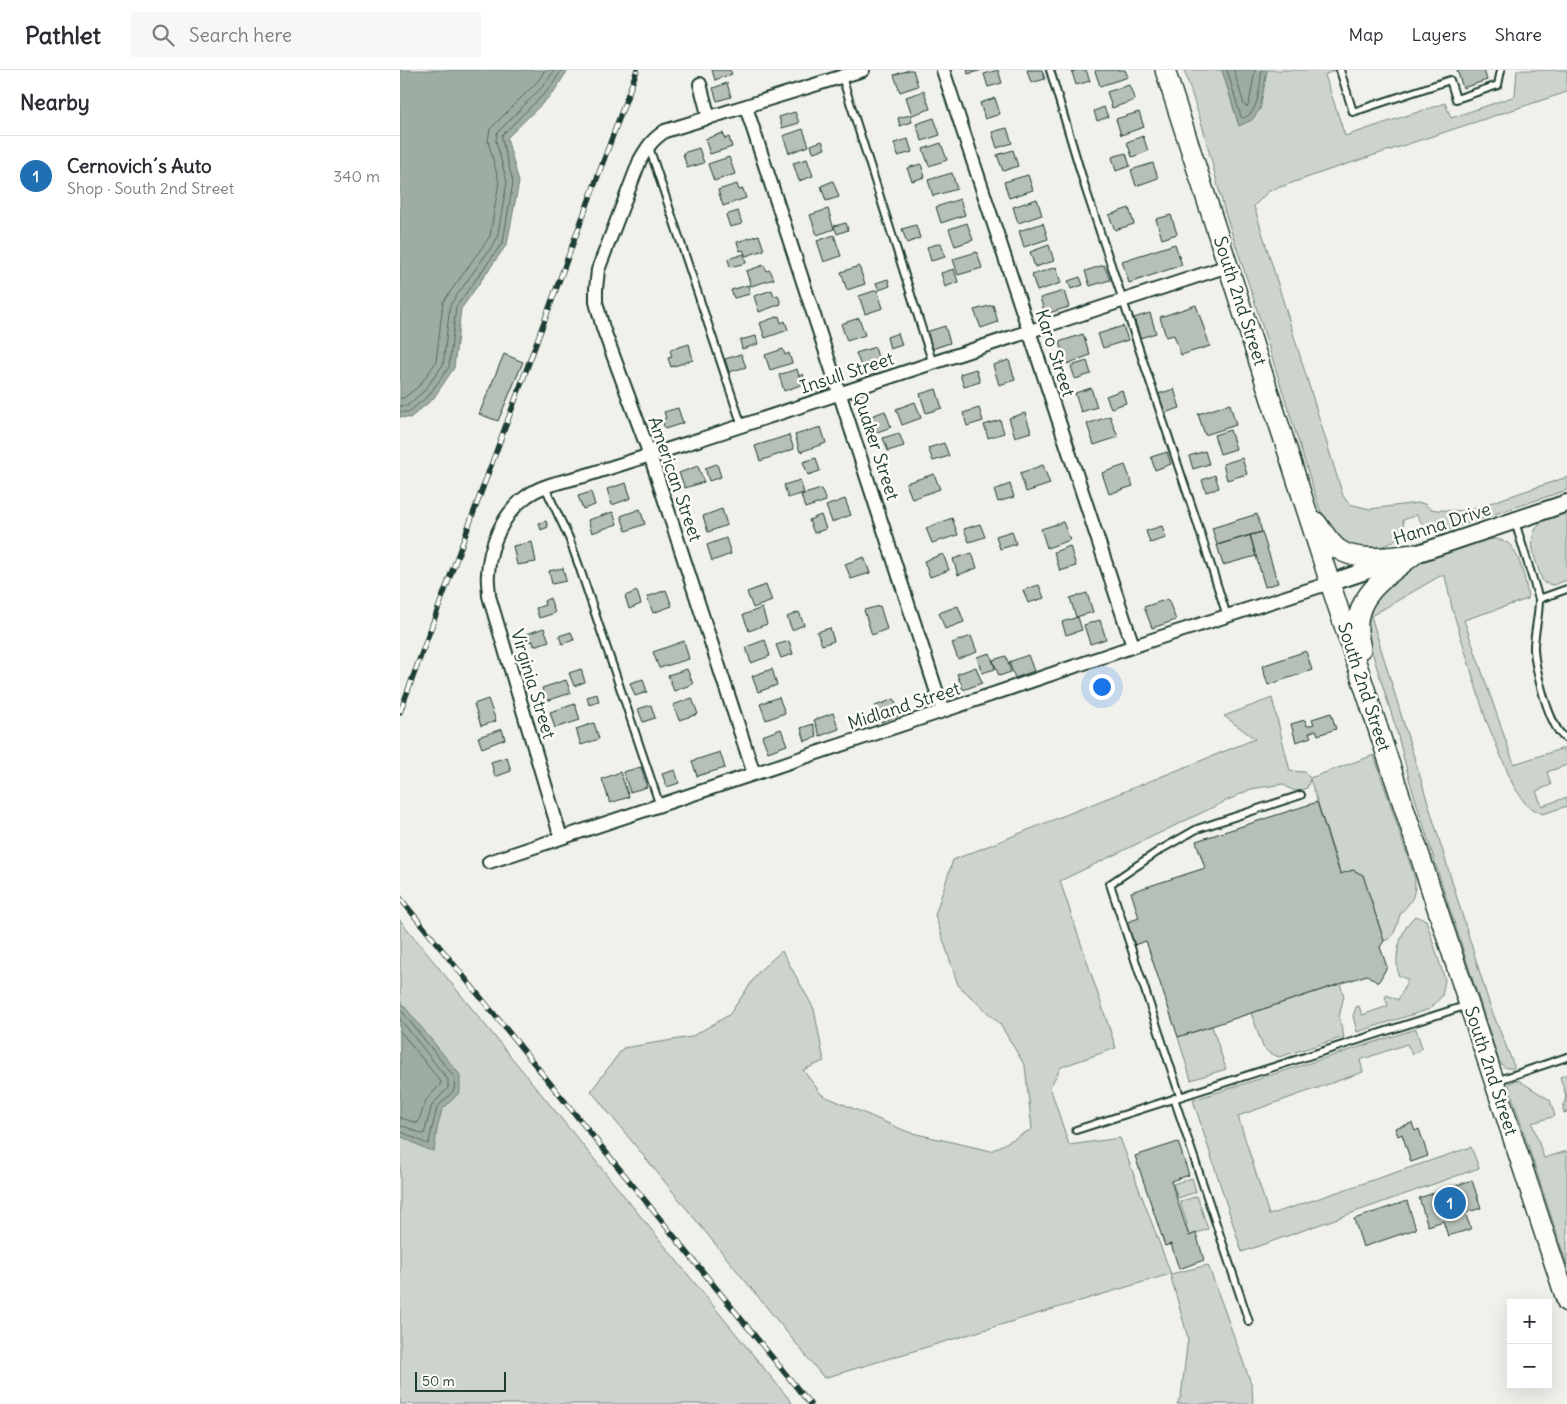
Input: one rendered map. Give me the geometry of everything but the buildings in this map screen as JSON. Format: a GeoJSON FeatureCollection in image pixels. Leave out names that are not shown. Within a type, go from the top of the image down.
{"type":"FeatureCollection","features":[{"type":"Feature","properties":{"kind":"main road","name":"South 2nd Street"},"geometry":{"type":"LineString","coordinates":[[1166,71],[1330,582],[1567,1302]]}},
{"type":"Feature","properties":{"kind":"main road"},"geometry":{"type":"LineString","coordinates":[[1306,507],[1328,539],[1339,550],[1350,555],[1363,557],[1415,554]]}},
{"type":"Feature","properties":{"kind":"main road"},"geometry":{"type":"LineString","coordinates":[[1373,713],[1358,628],[1362,605],[1376,585],[1415,554]]}},
{"type":"Feature","properties":{"kind":"street"},"geometry":{"type":"LineString","coordinates":[[648,145],[665,131],[746,107],[840,73],[863,70]]}},
{"type":"Feature","properties":{"kind":"street","name":"Karo Street"},"geometry":{"type":"LineString","coordinates":[[943,70],[1132,646]]}},
{"type":"Feature","properties":{"kind":"street"},"geometry":{"type":"LineString","coordinates":[[700,84],[709,118]]}},
{"type":"Feature","properties":{"kind":"street","name":"Quaker Street"},"geometry":{"type":"LineString","coordinates":[[746,107],[943,711]]}},
{"type":"Feature","properties":{"kind":"street","name":"American Street"},"geometry":{"type":"LineString","coordinates":[[648,145],[640,160],[598,270],[596,302],[614,361],[650,455],[754,774]]}},
{"type":"Feature","properties":{"kind":"street","name":"Insull Street"},"geometry":{"type":"LineString","coordinates":[[496,539],[512,509],[527,496],[545,487],[742,426],[1228,266]]}},
{"type":"Feature","properties":{"kind":"street","name":"Hanna Drive"},"geometry":{"type":"LineString","coordinates":[[1330,582],[1567,503]]}},
{"type":"Feature","properties":{"kind":"street","name":"Virginia Street"},"geometry":{"type":"LineString","coordinates":[[496,539],[490,557],[488,575],[492,607],[561,838]]}},
{"type":"Feature","properties":{"kind":"street","name":"Midland Street"},"geometry":{"type":"LineString","coordinates":[[489,862],[1132,646],[1330,582]]}},
{"type":"Feature","properties":{"kind":"lane"},"geometry":{"type":"LineString","coordinates":[[1050,70],[1086,190],[1227,616]]}},
{"type":"Feature","properties":{"kind":"lane"},"geometry":{"type":"LineString","coordinates":[[1340,70],[1353,112],[1450,80],[1456,99],[1498,85],[1501,70]]}},
{"type":"Feature","properties":{"kind":"lane"},"geometry":{"type":"LineString","coordinates":[[840,73],[933,364]]}},
{"type":"Feature","properties":{"kind":"lane"},"geometry":{"type":"LineString","coordinates":[[648,145],[742,426]]}},
{"type":"Feature","properties":{"kind":"lane"},"geometry":{"type":"LineString","coordinates":[[545,487],[569,538],[660,806]]}},
{"type":"Feature","properties":{"kind":"lane"},"geometry":{"type":"LineString","coordinates":[[1514,521],[1539,599],[1539,616],[1534,647],[1537,674],[1550,717],[1562,737],[1567,739]]}},
{"type":"Feature","properties":{"kind":"lane"},"geometry":{"type":"LineString","coordinates":[[1539,599],[1567,589]]}},
{"type":"Feature","properties":{"kind":"lane"},"geometry":{"type":"LineString","coordinates":[[1248,1322],[1110,884],[1160,850],[1198,829],[1301,794]]}},
{"type":"Feature","properties":{"kind":"lane"},"geometry":{"type":"LineString","coordinates":[[1076,1130],[1469,1005]]}},
{"type":"Feature","properties":{"kind":"lane"},"geometry":{"type":"LineString","coordinates":[[1494,1082],[1567,1057]]}},
{"type":"Feature","properties":{"kind":"shaded area"},"geometry":{"type":"Polygon","coordinates":[[[1184,70],[1222,70],[1239,126],[1260,109],[1267,70],[1335,70],[1325,75],[1345,136],[1445,103],[1451,118],[1515,96],[1517,70],[1567,70],[1567,92],[1269,191],[1254,206],[1343,496],[1349,504],[1370,509],[1418,503],[1425,504],[1430,509],[1466,511],[1567,477],[1567,490],[1438,533],[1430,531],[1425,527],[1417,515],[1403,520],[1403,528],[1395,540],[1370,549],[1348,546],[1337,537],[1328,526],[1319,507],[1225,213],[1203,128],[1184,70]]]}},
{"type":"Feature","properties":{"kind":"shaded area"},"geometry":{"type":"Polygon","coordinates":[[[1567,513],[1567,580],[1554,585],[1544,583],[1534,555],[1533,538],[1535,531],[1540,524],[1548,519],[1567,513]]]}},
{"type":"Feature","properties":{"kind":"shaded area"},"geometry":{"type":"Polygon","coordinates":[[[1495,539],[1507,543],[1514,550],[1522,570],[1528,599],[1464,620],[1514,764],[1564,748],[1567,765],[1547,772],[1551,785],[1536,791],[1542,806],[1567,797],[1567,806],[1543,814],[1527,806],[1513,785],[1486,720],[1452,608],[1445,576],[1440,576],[1371,616],[1490,1006],[1514,1068],[1505,1067],[1499,1061],[1410,782],[1395,725],[1366,633],[1367,607],[1372,597],[1415,564],[1485,540],[1495,539]]]}},
{"type":"Feature","properties":{"kind":"shaded area"},"geometry":{"type":"Polygon","coordinates":[[[1272,698],[1290,771],[1305,772],[1310,778],[1374,755],[1415,879],[1413,897],[1401,913],[1393,934],[1384,941],[1363,876],[1341,874],[1310,779],[1307,788],[1297,791],[1283,784],[1251,789],[1060,881],[1116,1048],[1061,1067],[1050,1087],[1069,1145],[1120,1138],[1171,1274],[1208,1265],[1252,1386],[1253,1404],[1177,1404],[1181,1397],[1188,1338],[1170,1274],[824,1378],[591,1091],[623,1048],[691,1037],[729,1015],[760,970],[782,951],[814,1009],[824,1061],[803,1070],[822,1095],[908,1132],[991,1151],[1032,1129],[1025,1066],[1000,1024],[958,985],[935,915],[953,860],[1255,739],[1224,716],[1272,698]]]}},
{"type":"Feature","properties":{"kind":"shaded area"},"geometry":{"type":"Polygon","coordinates":[[[1415,916],[1426,920],[1445,980],[1442,996],[1430,1009],[1357,1032],[1353,1016],[1356,1007],[1359,1006],[1362,1015],[1388,1006],[1385,997],[1387,995],[1398,1000],[1408,980],[1398,975],[1397,956],[1404,931],[1415,916]]]}},
{"type":"Feature","properties":{"kind":"shaded area"},"geometry":{"type":"Polygon","coordinates":[[[400,920],[793,1404],[400,1404],[400,920]]]}},
{"type":"Feature","properties":{"kind":"shaded area"},"geometry":{"type":"Polygon","coordinates":[[[1340,984],[1344,996],[1339,1017],[1344,1037],[1279,1057],[1269,1053],[1263,1047],[1251,1013],[1340,984]]]}},
{"type":"Feature","properties":{"kind":"shaded area"},"geometry":{"type":"Polygon","coordinates":[[[1212,1026],[1226,1069],[1191,1080],[1178,1037],[1212,1026]]]}},
{"type":"Feature","properties":{"kind":"shaded area"},"geometry":{"type":"Polygon","coordinates":[[[1416,1029],[1422,1048],[1412,1055],[1407,1044],[1360,1060],[1363,1072],[1238,1116],[1269,1215],[1471,1147],[1479,1168],[1242,1252],[1193,1100],[1416,1029]]]}},
{"type":"Feature","properties":{"kind":"shaded area"},"geometry":{"type":"Polygon","coordinates":[[[1567,1074],[1567,1112],[1564,1113],[1563,1108],[1566,1096],[1560,1077],[1567,1074]]]}},
{"type":"Feature","properties":{"kind":"shaded area"},"geometry":{"type":"Polygon","coordinates":[[[1518,1080],[1550,1100],[1555,1116],[1532,1123],[1544,1158],[1567,1151],[1567,1265],[1509,1087],[1509,1083],[1518,1080]]]}},
{"type":"Feature","properties":{"kind":"shaded area"},"geometry":{"type":"Polygon","coordinates":[[[1192,1178],[1196,1192],[1178,1198],[1173,1184],[1192,1178]]]}},
{"type":"Feature","properties":{"kind":"shaded area"},"geometry":{"type":"Polygon","coordinates":[[[1197,1196],[1208,1229],[1189,1236],[1180,1202],[1197,1196]]]}},
{"type":"Feature","properties":{"kind":"water"},"geometry":{"type":"Polygon","coordinates":[[[400,70],[568,70],[553,93],[507,138],[519,182],[507,244],[461,309],[454,368],[433,399],[410,418],[400,417],[400,70]]]}},
{"type":"Feature","properties":{"kind":"water"},"geometry":{"type":"Polygon","coordinates":[[[1222,70],[1267,70],[1260,109],[1252,120],[1239,126],[1222,70]]]}},
{"type":"Feature","properties":{"kind":"water"},"geometry":{"type":"Polygon","coordinates":[[[400,1001],[460,1075],[460,1092],[442,1110],[434,1151],[400,1136],[400,1001]]]}},
{"type":"Feature","properties":{"kind":"railway"},"geometry":{"type":"LineString","coordinates":[[400,712],[637,70]]}},
{"type":"Feature","properties":{"kind":"railway"},"geometry":{"type":"LineString","coordinates":[[400,898],[810,1404]]}},
{"type":"Feature","properties":{"kind":"place","name":"Cernovich´s Auto"},"geometry":{"type":"Point","coordinates":[1450,1203]}}]}
